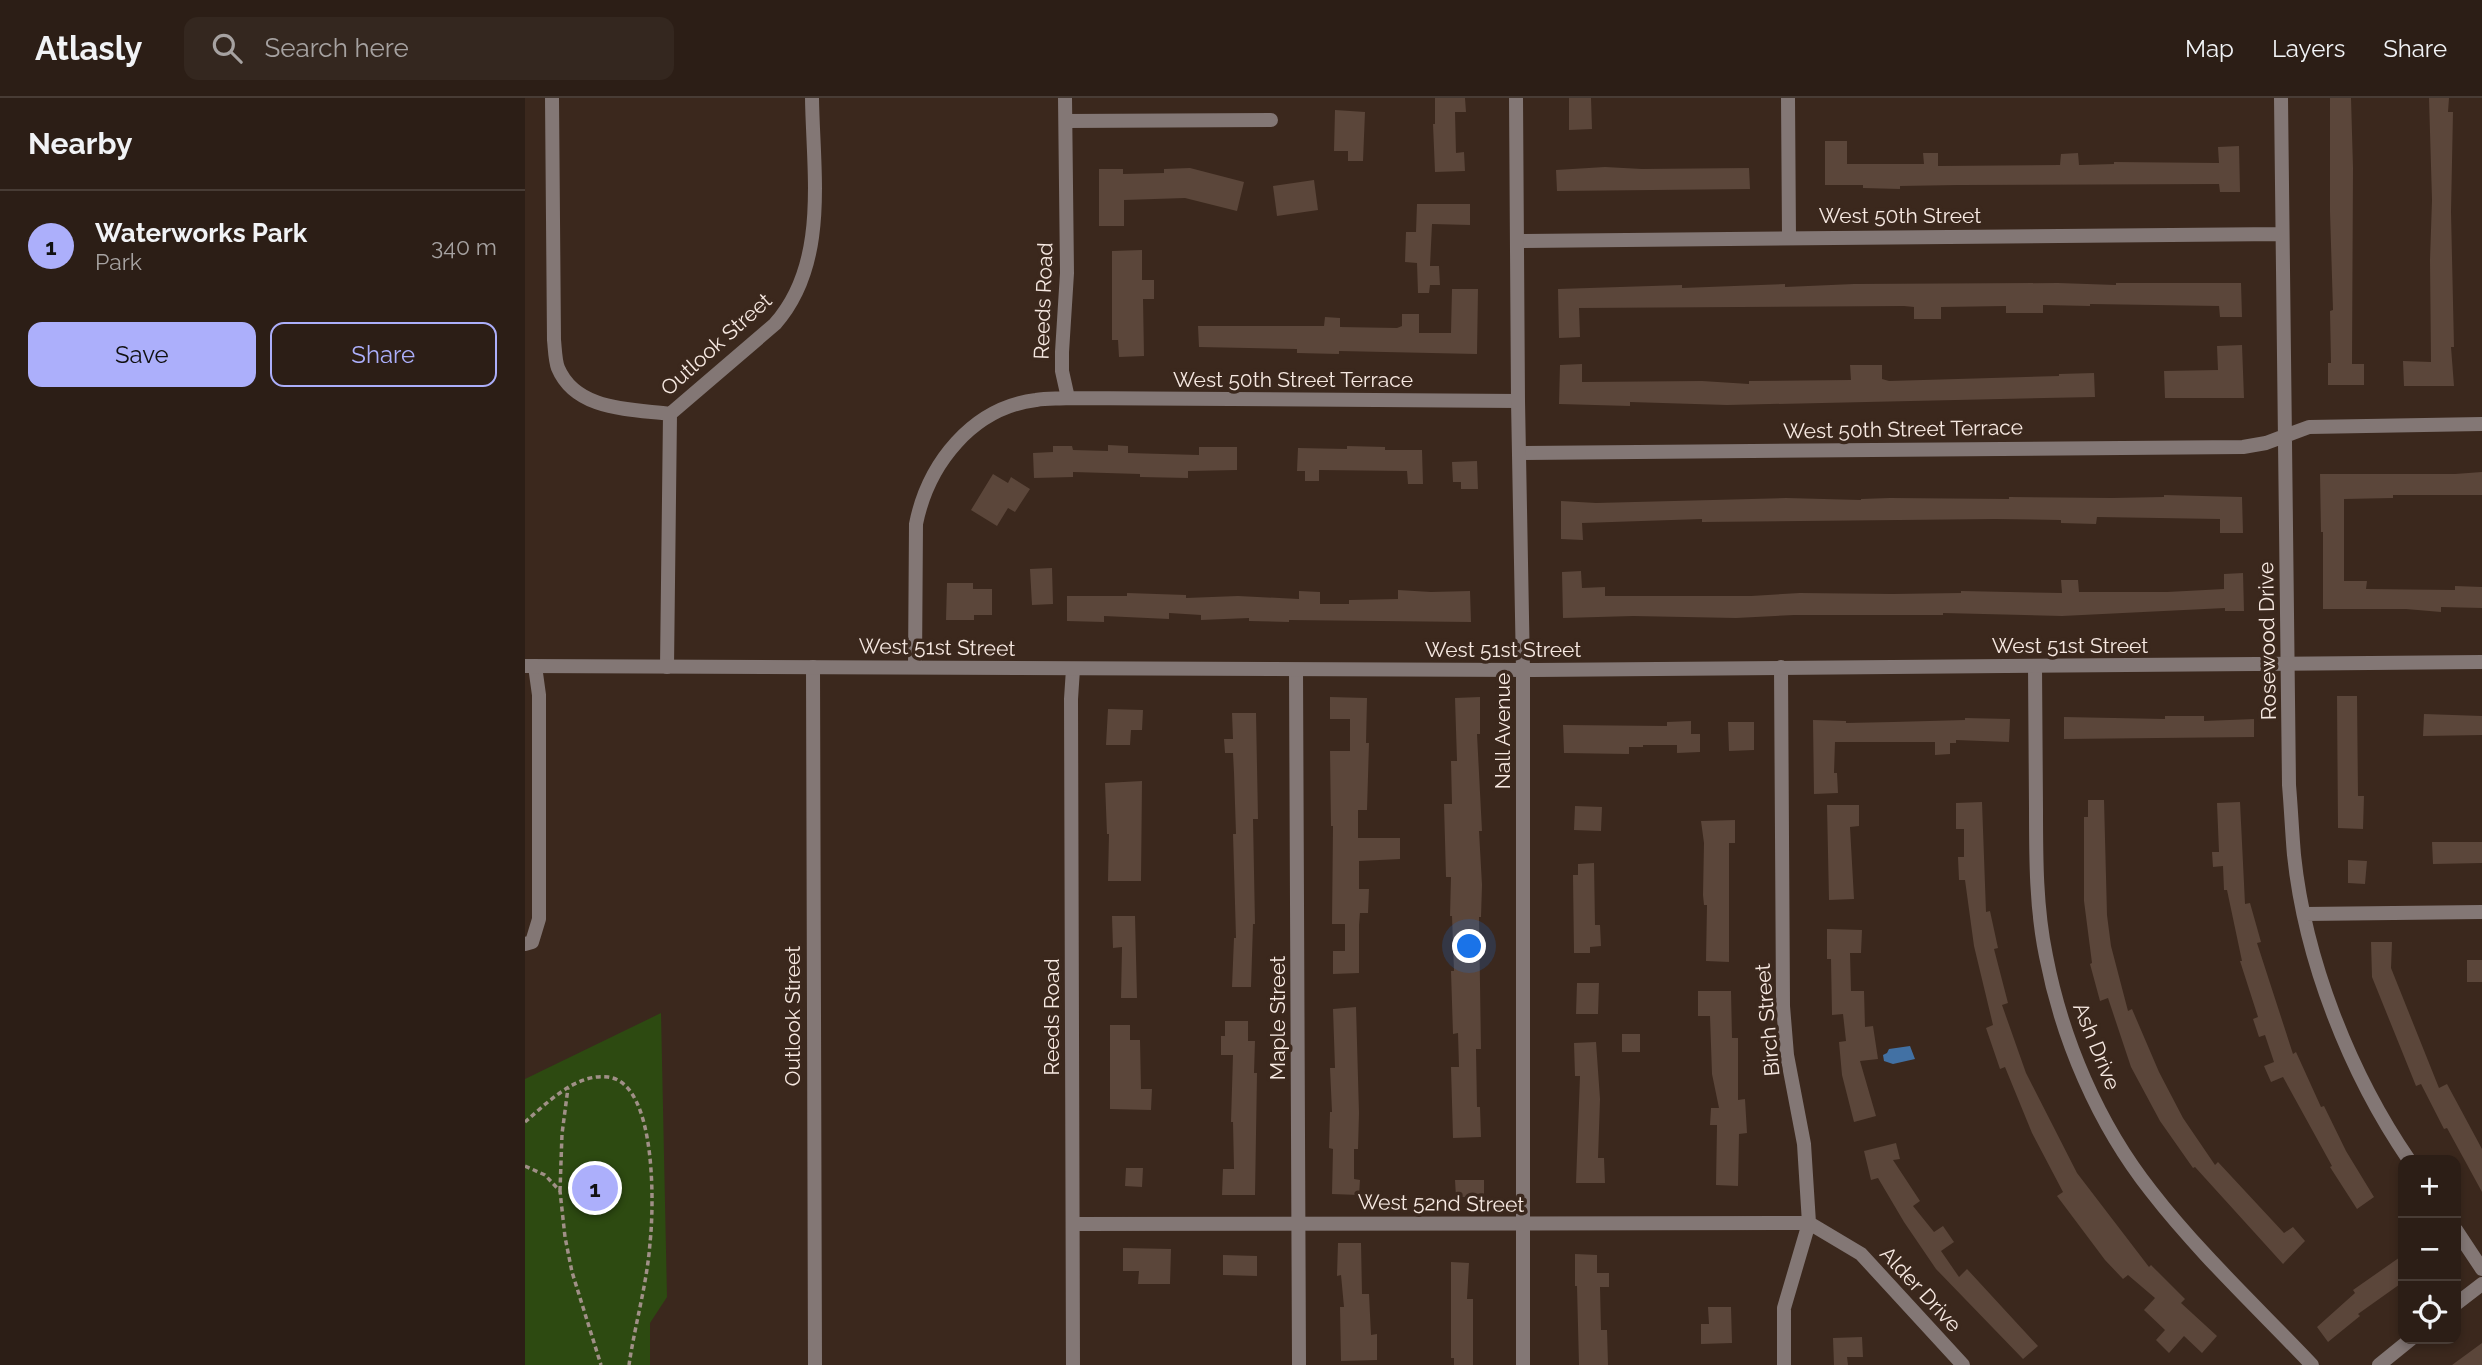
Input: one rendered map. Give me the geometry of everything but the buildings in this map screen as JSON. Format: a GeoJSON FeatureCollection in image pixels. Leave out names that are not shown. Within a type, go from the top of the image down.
{"type":"FeatureCollection","features":[{"type":"Feature","properties":{"kind":"street"},"geometry":{"type":"LineString","coordinates":[[552,98],[554,340],[558,368],[573,390],[592,401],[670,414]]}},
{"type":"Feature","properties":{"kind":"street","name":"Outlook Street"},"geometry":{"type":"LineString","coordinates":[[667,667],[670,414],[775,324],[798,290],[812,248],[812,98]]}},
{"type":"Feature","properties":{"kind":"street","name":"Reeds Road"},"geometry":{"type":"LineString","coordinates":[[1065,98],[1067,273],[1062,372],[1068,398]]}},
{"type":"Feature","properties":{"kind":"street","name":"Nall Avenue"},"geometry":{"type":"LineString","coordinates":[[1516,98],[1523,670],[1523,1365]]}},
{"type":"Feature","properties":{"kind":"street"},"geometry":{"type":"LineString","coordinates":[[1788,98],[1789,237]]}},
{"type":"Feature","properties":{"kind":"street","name":"Rosewood Drive"},"geometry":{"type":"LineString","coordinates":[[2281,98],[2290,785],[2294,857],[2321,980],[2342,1036],[2375,1105],[2406,1155]]}},
{"type":"Feature","properties":{"kind":"street"},"geometry":{"type":"LineString","coordinates":[[1066,121],[1271,120]]}},
{"type":"Feature","properties":{"kind":"street","name":"West 50th Street"},"geometry":{"type":"LineString","coordinates":[[1517,241],[2283,234]]}},
{"type":"Feature","properties":{"kind":"street"},"geometry":{"type":"LineString","coordinates":[[915,666],[916,524],[920,503],[938,465],[965,434],[997,413],[1035,400],[1068,398]]}},
{"type":"Feature","properties":{"kind":"street","name":"West 50th Street Terrace"},"geometry":{"type":"LineString","coordinates":[[1068,398],[1518,401]]}},
{"type":"Feature","properties":{"kind":"street","name":"West 50th Street Terrace"},"geometry":{"type":"LineString","coordinates":[[1519,453],[2243,447],[2266,443],[2309,427],[2482,424]]}},
{"type":"Feature","properties":{"kind":"street","name":"West 51st Street"},"geometry":{"type":"LineString","coordinates":[[530,666],[1523,670],[2482,662]]}},
{"type":"Feature","properties":{"kind":"street"},"geometry":{"type":"LineString","coordinates":[[528,943],[539,919],[539,695],[530,666]]}},
{"type":"Feature","properties":{"kind":"street","name":"Ash Drive"},"geometry":{"type":"LineString","coordinates":[[2035,666],[2038,900],[2045,954],[2055,998],[2085,1079],[2115,1137],[2149,1189],[2185,1231],[2312,1365]]}},
{"type":"Feature","properties":{"kind":"street","name":"Outlook Street"},"geometry":{"type":"LineString","coordinates":[[813,667],[815,1365]]}},
{"type":"Feature","properties":{"kind":"street","name":"Birch Street"},"geometry":{"type":"LineString","coordinates":[[1781,667],[1783,1006],[1787,1055],[1804,1144],[1809,1223],[1784,1308],[1784,1365]]}},
{"type":"Feature","properties":{"kind":"street","name":"Reeds Road"},"geometry":{"type":"LineString","coordinates":[[1073,669],[1070,699],[1073,1365]]}},
{"type":"Feature","properties":{"kind":"street","name":"Maple Street"},"geometry":{"type":"LineString","coordinates":[[1296,670],[1299,1365]]}},
{"type":"Feature","properties":{"kind":"street"},"geometry":{"type":"LineString","coordinates":[[2305,914],[2482,912]]}},
{"type":"Feature","properties":{"kind":"street","name":"West 52nd Street"},"geometry":{"type":"LineString","coordinates":[[1073,1224],[1809,1223]]}},
{"type":"Feature","properties":{"kind":"street","name":"Alder Drive"},"geometry":{"type":"LineString","coordinates":[[1809,1223],[1861,1254],[1963,1365]]}},
{"type":"Feature","properties":{"kind":"street"},"geometry":{"type":"LineString","coordinates":[[2461,1238],[2482,1269]]}},
{"type":"Feature","properties":{"kind":"street"},"geometry":{"type":"LineString","coordinates":[[2461,1300],[2482,1284]]}},
{"type":"Feature","properties":{"kind":"street"},"geometry":{"type":"LineString","coordinates":[[2379,1365],[2405,1344]]}},
{"type":"Feature","properties":{"kind":"path"},"geometry":{"type":"LineString","coordinates":[[525,1122],[553,1097],[591,1078],[606,1076],[615,1079],[635,1095],[642,1116],[653,1192],[650,1244],[629,1365]]}},
{"type":"Feature","properties":{"kind":"path"},"geometry":{"type":"LineString","coordinates":[[568,1088],[562,1133],[560,1191],[572,1272],[601,1365]]}},
{"type":"Feature","properties":{"kind":"path"},"geometry":{"type":"LineString","coordinates":[[525,1166],[545,1175],[560,1191]]}},
{"type":"Feature","properties":{"kind":"green space"},"geometry":{"type":"Polygon","coordinates":[[[661,1013],[667,1297],[650,1323],[650,1365],[525,1365],[525,1079],[661,1013]]]}},
{"type":"Feature","properties":{"kind":"water"},"geometry":{"type":"Polygon","coordinates":[[[1910,1046],[1915,1059],[1893,1064],[1884,1061],[1883,1055],[1889,1049],[1910,1046]]]}},
{"type":"Feature","properties":{"kind":"place","name":"Waterworks Park"},"geometry":{"type":"Point","coordinates":[595,1188]}}]}
